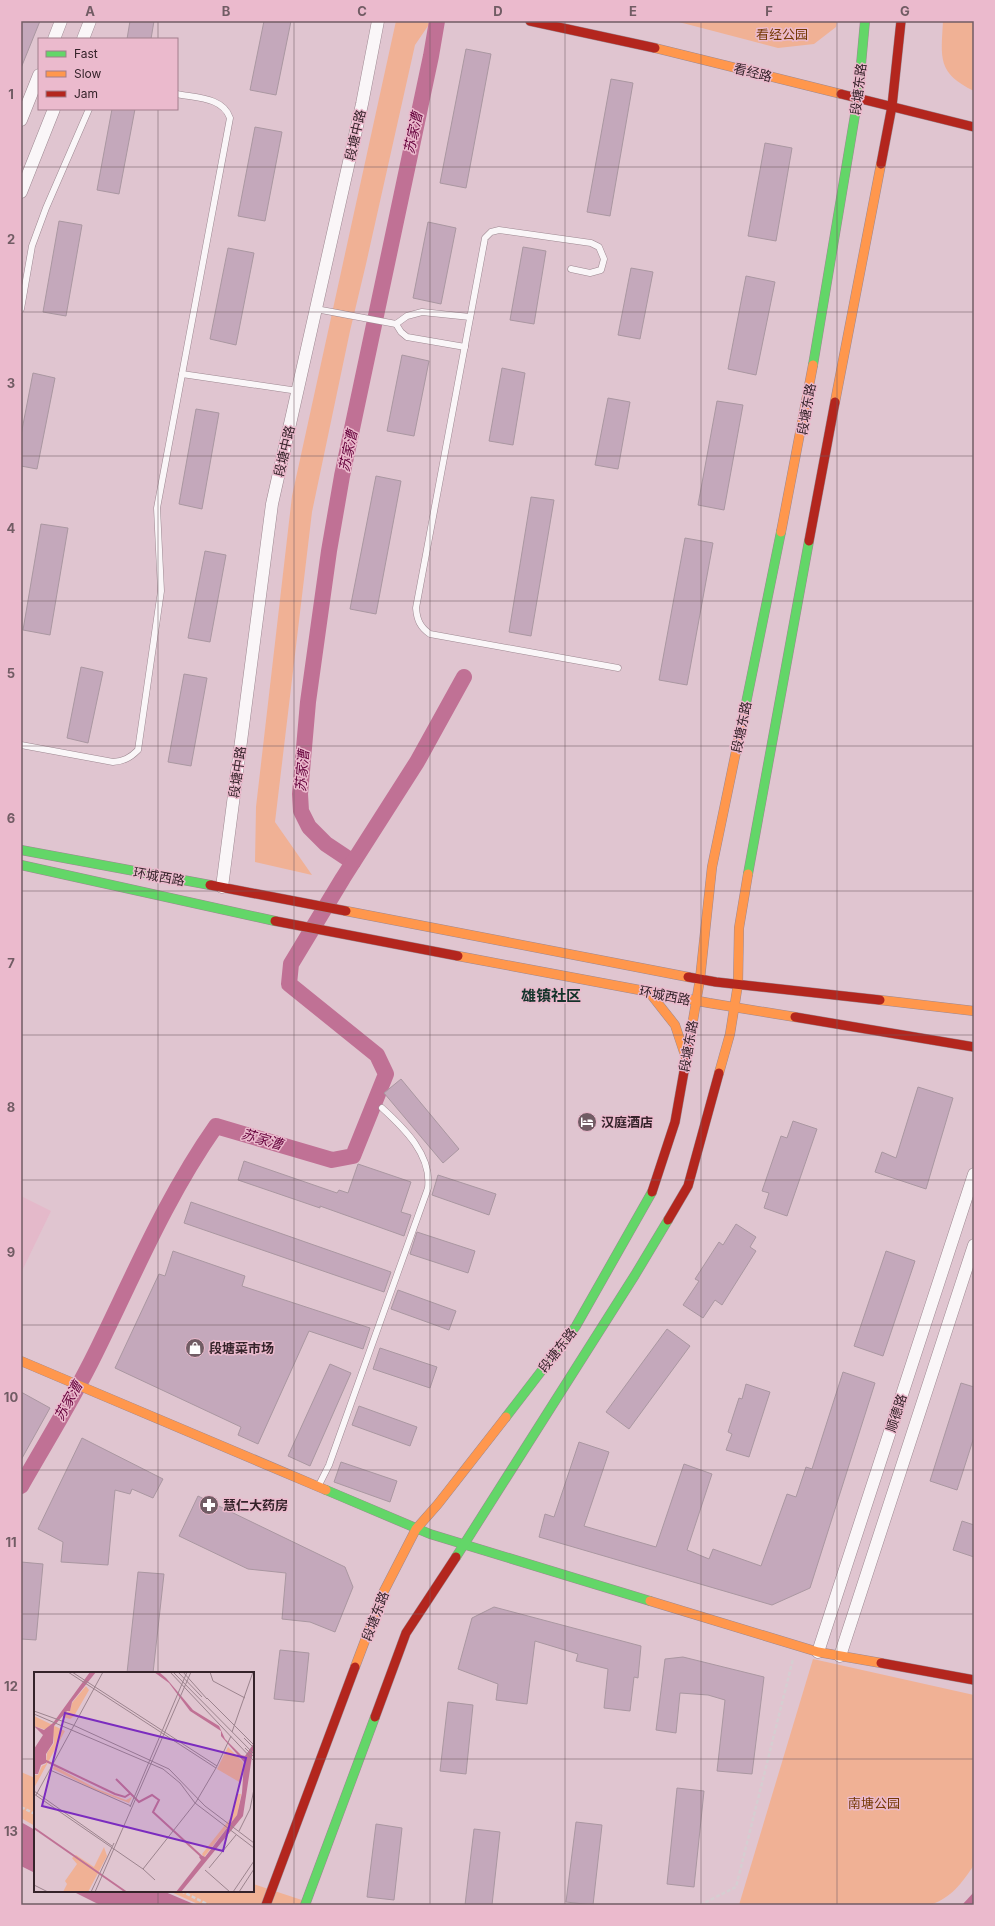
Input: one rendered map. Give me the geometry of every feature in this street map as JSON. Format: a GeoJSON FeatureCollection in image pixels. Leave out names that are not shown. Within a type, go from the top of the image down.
{"type":"FeatureCollection","features":[{"type":"Feature","properties":{"kind":"main road","name":"看经路"},"geometry":{"type":"LineString","coordinates":[[530,21],[634,43],[858,97],[974,127]]}},
{"type":"Feature","properties":{"kind":"main road","name":"段塘东路"},"geometry":{"type":"LineString","coordinates":[[266,1905],[384,1593],[416,1529],[438,1504],[576,1326],[650,1198],[675,1122],[700,979],[712,868],[806,409],[858,97],[865,21]]}},
{"type":"Feature","properties":{"kind":"main road","name":"段塘东路"},"geometry":{"type":"LineString","coordinates":[[305,1905],[340,1814],[406,1632],[464,1545],[635,1275],[688,1186],[728,1042],[738,984],[739,928],[787,653],[892,106],[901,21]]}},
{"type":"Feature","properties":{"kind":"main road","name":"环城西路"},"geometry":{"type":"LineString","coordinates":[[21,850],[371,915],[700,979],[974,1011]]}},
{"type":"Feature","properties":{"kind":"main road","name":"环城西路"},"geometry":{"type":"LineString","coordinates":[[21,865],[290,924],[734,1008],[974,1047]]}},
{"type":"Feature","properties":{"kind":"main road"},"geometry":{"type":"LineString","coordinates":[[649,992],[675,1025],[686,1058]]}},
{"type":"Feature","properties":{"kind":"main road"},"geometry":{"type":"LineString","coordinates":[[21,1361],[416,1529],[464,1545],[818,1652],[974,1680]]}},
{"type":"Feature","properties":{"kind":"street"},"geometry":{"type":"LineString","coordinates":[[54,38],[61,21]]}},
{"type":"Feature","properties":{"kind":"street"},"geometry":{"type":"LineString","coordinates":[[83,38],[90,21]]}},
{"type":"Feature","properties":{"kind":"street","name":"段塘中路"},"geometry":{"type":"LineString","coordinates":[[222,887],[272,504],[362,104],[378,21]]}},
{"type":"Feature","properties":{"kind":"street"},"geometry":{"type":"LineString","coordinates":[[21,120],[38,78]]}},
{"type":"Feature","properties":{"kind":"street"},"geometry":{"type":"LineString","coordinates":[[21,192],[54,110]]}},
{"type":"Feature","properties":{"kind":"street","name":"顺德路"},"geometry":{"type":"LineString","coordinates":[[818,1652],[974,1174]]}},
{"type":"Feature","properties":{"kind":"street","name":"顺德路"},"geometry":{"type":"LineString","coordinates":[[840,1656],[974,1245]]}},
{"type":"Feature","properties":{"kind":"lane"},"geometry":{"type":"LineString","coordinates":[[21,745],[113,762],[122,762],[138,750],[161,591],[157,508],[230,118],[227,110],[218,103],[178,94]]}},
{"type":"Feature","properties":{"kind":"lane"},"geometry":{"type":"LineString","coordinates":[[21,309],[32,246],[46,208],[89,110]]}},
{"type":"Feature","properties":{"kind":"lane"},"geometry":{"type":"LineString","coordinates":[[571,270],[590,272],[601,270],[604,259],[599,247],[591,243],[499,230],[491,232],[485,238],[416,608],[417,618],[422,629],[430,634],[440,637],[618,668]]}},
{"type":"Feature","properties":{"kind":"lane"},"geometry":{"type":"LineString","coordinates":[[316,309],[396,324],[407,316],[422,312],[470,317]]}},
{"type":"Feature","properties":{"kind":"lane"},"geometry":{"type":"LineString","coordinates":[[396,324],[401,332],[407,337],[465,346]]}},
{"type":"Feature","properties":{"kind":"lane"},"geometry":{"type":"LineString","coordinates":[[182,374],[298,391]]}},
{"type":"Feature","properties":{"kind":"lane"},"geometry":{"type":"LineString","coordinates":[[318,1487],[329,1465],[428,1188],[429,1177],[427,1168],[409,1134],[382,1108]]}},
{"type":"Feature","properties":{"kind":"path"},"geometry":{"type":"LineString","coordinates":[[700,1905],[736,1887],[796,1645]]}},
{"type":"Feature","properties":{"kind":"path"},"geometry":{"type":"LineString","coordinates":[[21,1807],[34,1814]]}},
{"type":"Feature","properties":{"kind":"path"},"geometry":{"type":"LineString","coordinates":[[183,1892],[209,1905]]}},
{"type":"Feature","properties":{"kind":"shaded area"},"geometry":{"type":"Polygon","coordinates":[[[21,1196],[51,1211],[21,1273],[21,1196]]]}},
{"type":"Feature","properties":{"kind":"shaded area"},"geometry":{"type":"Polygon","coordinates":[[[21,1822],[34,1829],[34,1872],[21,1866],[21,1822]]]}},
{"type":"Feature","properties":{"kind":"shaded area"},"geometry":{"type":"Polygon","coordinates":[[[74,1892],[165,1892],[196,1905],[100,1905],[74,1892]]]}},
{"type":"Feature","properties":{"kind":"shaded area"},"geometry":{"type":"Polygon","coordinates":[[[974,1892],[974,1905],[962,1905],[974,1892]]]}},
{"type":"Feature","properties":{"kind":"green space"},"geometry":{"type":"Polygon","coordinates":[[[396,21],[430,23],[415,45],[350,331],[312,512],[275,822],[312,875],[255,862],[256,807],[292,496],[396,21]]]}},
{"type":"Feature","properties":{"kind":"green space","name":"看经公园"},"geometry":{"type":"Polygon","coordinates":[[[675,21],[837,21],[836,27],[814,44],[778,48],[675,21]]]}},
{"type":"Feature","properties":{"kind":"green space"},"geometry":{"type":"Polygon","coordinates":[[[943,21],[974,21],[974,91],[953,78],[947,71],[942,55],[943,21]]]}},
{"type":"Feature","properties":{"kind":"green space","name":"南塘公园"},"geometry":{"type":"Polygon","coordinates":[[[813,1659],[974,1695],[974,1865],[965,1878],[950,1894],[937,1902],[930,1905],[739,1905],[813,1659]]]}},
{"type":"Feature","properties":{"kind":"green space"},"geometry":{"type":"Polygon","coordinates":[[[21,1772],[34,1778],[34,1825],[21,1818],[21,1772]]]}},
{"type":"Feature","properties":{"kind":"green space"},"geometry":{"type":"Polygon","coordinates":[[[254,1884],[317,1905],[200,1905],[171,1892],[254,1892],[254,1884]]]}},
{"type":"Feature","properties":{"kind":"building"},"geometry":{"type":"Polygon","coordinates":[[[21,21],[40,21],[21,68],[21,21]]]}},
{"type":"Feature","properties":{"kind":"building"},"geometry":{"type":"Polygon","coordinates":[[[130,21],[154,21],[151,38],[127,38],[130,21]]]}},
{"type":"Feature","properties":{"kind":"building"},"geometry":{"type":"Polygon","coordinates":[[[264,21],[291,21],[276,95],[250,90],[264,21]]]}},
{"type":"Feature","properties":{"kind":"building"},"geometry":{"type":"Polygon","coordinates":[[[466,49],[491,54],[466,188],[440,183],[466,49]]]}},
{"type":"Feature","properties":{"kind":"building"},"geometry":{"type":"Polygon","coordinates":[[[611,79],[633,83],[610,216],[587,212],[611,79]]]}},
{"type":"Feature","properties":{"kind":"building"},"geometry":{"type":"Polygon","coordinates":[[[112,110],[135,110],[119,194],[97,190],[112,110]]]}},
{"type":"Feature","properties":{"kind":"building"},"geometry":{"type":"Polygon","coordinates":[[[255,127],[282,132],[265,221],[238,216],[255,127]]]}},
{"type":"Feature","properties":{"kind":"building"},"geometry":{"type":"Polygon","coordinates":[[[765,143],[792,148],[776,241],[748,236],[765,143]]]}},
{"type":"Feature","properties":{"kind":"building"},"geometry":{"type":"Polygon","coordinates":[[[59,221],[82,225],[66,316],[43,312],[59,221]]]}},
{"type":"Feature","properties":{"kind":"building"},"geometry":{"type":"Polygon","coordinates":[[[428,222],[456,228],[441,304],[413,298],[428,222]]]}},
{"type":"Feature","properties":{"kind":"building"},"geometry":{"type":"Polygon","coordinates":[[[523,247],[546,251],[534,324],[510,320],[523,247]]]}},
{"type":"Feature","properties":{"kind":"building"},"geometry":{"type":"Polygon","coordinates":[[[228,248],[254,253],[236,345],[210,339],[228,248]]]}},
{"type":"Feature","properties":{"kind":"building"},"geometry":{"type":"Polygon","coordinates":[[[631,268],[653,272],[640,339],[618,335],[631,268]]]}},
{"type":"Feature","properties":{"kind":"building"},"geometry":{"type":"Polygon","coordinates":[[[746,276],[775,282],[756,375],[728,369],[746,276]]]}},
{"type":"Feature","properties":{"kind":"building"},"geometry":{"type":"Polygon","coordinates":[[[402,355],[429,361],[414,436],[387,431],[402,355]]]}},
{"type":"Feature","properties":{"kind":"building"},"geometry":{"type":"Polygon","coordinates":[[[502,368],[525,373],[513,445],[489,441],[502,368]]]}},
{"type":"Feature","properties":{"kind":"building"},"geometry":{"type":"Polygon","coordinates":[[[33,373],[55,378],[37,469],[21,466],[21,435],[33,373]]]}},
{"type":"Feature","properties":{"kind":"building"},"geometry":{"type":"Polygon","coordinates":[[[608,398],[630,402],[618,469],[595,465],[608,398]]]}},
{"type":"Feature","properties":{"kind":"building"},"geometry":{"type":"Polygon","coordinates":[[[717,401],[743,405],[724,510],[698,505],[717,401]]]}},
{"type":"Feature","properties":{"kind":"building"},"geometry":{"type":"Polygon","coordinates":[[[196,409],[219,413],[202,509],[179,504],[196,409]]]}},
{"type":"Feature","properties":{"kind":"building"},"geometry":{"type":"Polygon","coordinates":[[[376,476],[401,481],[376,614],[350,609],[376,476]]]}},
{"type":"Feature","properties":{"kind":"building"},"geometry":{"type":"Polygon","coordinates":[[[531,497],[554,500],[531,636],[509,632],[531,497]]]}},
{"type":"Feature","properties":{"kind":"building"},"geometry":{"type":"Polygon","coordinates":[[[41,524],[68,528],[50,635],[23,630],[41,524]]]}},
{"type":"Feature","properties":{"kind":"building"},"geometry":{"type":"Polygon","coordinates":[[[685,538],[713,543],[687,685],[659,680],[685,538]]]}},
{"type":"Feature","properties":{"kind":"building"},"geometry":{"type":"Polygon","coordinates":[[[205,551],[226,555],[210,642],[188,638],[205,551]]]}},
{"type":"Feature","properties":{"kind":"building"},"geometry":{"type":"Polygon","coordinates":[[[81,667],[103,672],[88,743],[67,738],[81,667]]]}},
{"type":"Feature","properties":{"kind":"building"},"geometry":{"type":"Polygon","coordinates":[[[184,674],[207,678],[191,766],[168,762],[184,674]]]}},
{"type":"Feature","properties":{"kind":"building"},"geometry":{"type":"Polygon","coordinates":[[[401,1079],[459,1149],[443,1163],[384,1093],[401,1079]]]}},
{"type":"Feature","properties":{"kind":"building"},"geometry":{"type":"Polygon","coordinates":[[[918,1087],[953,1098],[926,1189],[875,1172],[882,1152],[896,1158],[918,1087]]]}},
{"type":"Feature","properties":{"kind":"building"},"geometry":{"type":"Polygon","coordinates":[[[793,1121],[817,1129],[787,1216],[764,1208],[769,1193],[762,1191],[781,1136],[787,1138],[793,1121]]]}},
{"type":"Feature","properties":{"kind":"building"},"geometry":{"type":"Polygon","coordinates":[[[244,1161],[337,1193],[339,1190],[348,1193],[358,1164],[411,1182],[401,1212],[411,1215],[404,1236],[320,1206],[320,1208],[238,1180],[244,1161]]]}},
{"type":"Feature","properties":{"kind":"building"},"geometry":{"type":"Polygon","coordinates":[[[438,1175],[496,1194],[489,1215],[432,1195],[438,1175]]]}},
{"type":"Feature","properties":{"kind":"building"},"geometry":{"type":"Polygon","coordinates":[[[191,1202],[391,1272],[384,1292],[184,1223],[191,1202]]]}},
{"type":"Feature","properties":{"kind":"building"},"geometry":{"type":"Polygon","coordinates":[[[736,1224],[756,1237],[750,1247],[756,1251],[722,1305],[715,1300],[703,1318],[683,1305],[699,1281],[695,1279],[719,1242],[723,1245],[736,1224]]]}},
{"type":"Feature","properties":{"kind":"building"},"geometry":{"type":"Polygon","coordinates":[[[417,1232],[475,1251],[468,1273],[410,1254],[417,1232]]]}},
{"type":"Feature","properties":{"kind":"building"},"geometry":{"type":"Polygon","coordinates":[[[173,1251],[245,1276],[242,1286],[370,1328],[363,1349],[309,1331],[258,1444],[238,1435],[241,1427],[115,1368],[159,1274],[165,1276],[173,1251]]]}},
{"type":"Feature","properties":{"kind":"building"},"geometry":{"type":"Polygon","coordinates":[[[886,1251],[915,1261],[883,1356],[854,1346],[886,1251]]]}},
{"type":"Feature","properties":{"kind":"building"},"geometry":{"type":"Polygon","coordinates":[[[398,1290],[456,1311],[449,1330],[391,1309],[398,1290]]]}},
{"type":"Feature","properties":{"kind":"building"},"geometry":{"type":"Polygon","coordinates":[[[667,1329],[690,1346],[629,1429],[606,1412],[667,1329]]]}},
{"type":"Feature","properties":{"kind":"building"},"geometry":{"type":"Polygon","coordinates":[[[380,1348],[437,1367],[430,1388],[373,1369],[380,1348]]]}},
{"type":"Feature","properties":{"kind":"building"},"geometry":{"type":"Polygon","coordinates":[[[330,1364],[351,1373],[310,1466],[288,1456],[330,1364]]]}},
{"type":"Feature","properties":{"kind":"building"},"geometry":{"type":"Polygon","coordinates":[[[843,1372],[875,1383],[810,1588],[772,1605],[539,1537],[545,1514],[554,1517],[579,1442],[609,1452],[584,1526],[656,1547],[684,1464],[712,1474],[687,1550],[709,1559],[713,1549],[761,1566],[787,1494],[796,1497],[806,1467],[812,1469],[843,1372]]]}},
{"type":"Feature","properties":{"kind":"building"},"geometry":{"type":"Polygon","coordinates":[[[961,1383],[974,1387],[974,1437],[957,1490],[930,1481],[961,1383]]]}},
{"type":"Feature","properties":{"kind":"building"},"geometry":{"type":"Polygon","coordinates":[[[746,1384],[770,1392],[749,1457],[726,1450],[732,1434],[728,1432],[739,1398],[742,1399],[746,1384]]]}},
{"type":"Feature","properties":{"kind":"building"},"geometry":{"type":"Polygon","coordinates":[[[21,1392],[50,1408],[21,1460],[21,1392]]]}},
{"type":"Feature","properties":{"kind":"building"},"geometry":{"type":"Polygon","coordinates":[[[359,1406],[417,1427],[410,1446],[352,1425],[359,1406]]]}},
{"type":"Feature","properties":{"kind":"building"},"geometry":{"type":"Polygon","coordinates":[[[82,1438],[163,1479],[153,1498],[132,1489],[130,1494],[115,1490],[108,1565],[61,1562],[63,1542],[38,1529],[82,1438]]]}},
{"type":"Feature","properties":{"kind":"building"},"geometry":{"type":"Polygon","coordinates":[[[341,1462],[397,1481],[390,1502],[334,1482],[341,1462]]]}},
{"type":"Feature","properties":{"kind":"building"},"geometry":{"type":"Polygon","coordinates":[[[198,1496],[345,1567],[353,1587],[335,1632],[310,1622],[282,1619],[286,1573],[248,1569],[179,1536],[198,1496]]]}},
{"type":"Feature","properties":{"kind":"building"},"geometry":{"type":"Polygon","coordinates":[[[962,1521],[974,1525],[974,1557],[953,1550],[962,1521]]]}},
{"type":"Feature","properties":{"kind":"building"},"geometry":{"type":"Polygon","coordinates":[[[21,1562],[43,1564],[36,1640],[21,1639],[21,1562]]]}},
{"type":"Feature","properties":{"kind":"building"},"geometry":{"type":"Polygon","coordinates":[[[138,1572],[164,1574],[153,1672],[127,1672],[138,1572]]]}},
{"type":"Feature","properties":{"kind":"building"},"geometry":{"type":"Polygon","coordinates":[[[494,1607],[641,1646],[638,1678],[634,1677],[630,1711],[604,1708],[608,1669],[576,1661],[578,1654],[535,1641],[527,1704],[496,1700],[498,1684],[458,1669],[472,1618],[494,1607]]]}},
{"type":"Feature","properties":{"kind":"building"},"geometry":{"type":"Polygon","coordinates":[[[280,1650],[309,1653],[304,1702],[274,1699],[280,1650]]]}},
{"type":"Feature","properties":{"kind":"building"},"geometry":{"type":"Polygon","coordinates":[[[683,1657],[764,1677],[752,1774],[717,1771],[725,1700],[708,1695],[680,1693],[676,1733],[656,1730],[665,1659],[683,1657]]]}},
{"type":"Feature","properties":{"kind":"building"},"geometry":{"type":"Polygon","coordinates":[[[448,1702],[473,1705],[466,1774],[440,1771],[448,1702]]]}},
{"type":"Feature","properties":{"kind":"building"},"geometry":{"type":"Polygon","coordinates":[[[677,1788],[704,1791],[694,1887],[667,1884],[677,1788]]]}},
{"type":"Feature","properties":{"kind":"building"},"geometry":{"type":"Polygon","coordinates":[[[576,1822],[602,1825],[593,1905],[566,1902],[576,1822]]]}},
{"type":"Feature","properties":{"kind":"building"},"geometry":{"type":"Polygon","coordinates":[[[376,1824],[402,1828],[394,1900],[367,1897],[376,1824]]]}},
{"type":"Feature","properties":{"kind":"building"},"geometry":{"type":"Polygon","coordinates":[[[474,1829],[500,1832],[492,1905],[465,1905],[474,1829]]]}},
{"type":"Feature","properties":{"kind":"waterway","name":"苏家漕"},"geometry":{"type":"LineString","coordinates":[[353,862],[326,844],[309,827],[301,811],[300,794],[308,702],[329,551],[342,476],[431,56],[437,21]]}},
{"type":"Feature","properties":{"kind":"waterway","name":"苏家漕"},"geometry":{"type":"LineString","coordinates":[[21,1486],[87,1371],[151,1238],[181,1181],[216,1126],[332,1160],[353,1156],[386,1074],[377,1055],[289,984],[291,964],[343,878],[417,762],[464,677]]}},
{"type":"Feature","properties":{"kind":"traffic: fast"},"geometry":{"type":"LineString","coordinates":[[813,365],[858,97],[865,21]]}},
{"type":"Feature","properties":{"kind":"traffic: fast"},"geometry":{"type":"LineString","coordinates":[[744,713],[781,532]]}},
{"type":"Feature","properties":{"kind":"traffic: fast"},"geometry":{"type":"LineString","coordinates":[[748,874],[809,541]]}},
{"type":"Feature","properties":{"kind":"traffic: fast"},"geometry":{"type":"LineString","coordinates":[[21,850],[210,885]]}},
{"type":"Feature","properties":{"kind":"traffic: fast"},"geometry":{"type":"LineString","coordinates":[[21,865],[275,921]]}},
{"type":"Feature","properties":{"kind":"traffic: fast"},"geometry":{"type":"LineString","coordinates":[[506,1417],[576,1326],[652,1192]]}},
{"type":"Feature","properties":{"kind":"traffic: fast"},"geometry":{"type":"LineString","coordinates":[[456,1557],[635,1275],[668,1220]]}},
{"type":"Feature","properties":{"kind":"traffic: fast"},"geometry":{"type":"LineString","coordinates":[[326,1490],[430,1534],[650,1601]]}},
{"type":"Feature","properties":{"kind":"traffic: fast"},"geometry":{"type":"LineString","coordinates":[[305,1905],[375,1717]]}},
{"type":"Feature","properties":{"kind":"traffic: slow"},"geometry":{"type":"LineString","coordinates":[[655,48],[841,94]]}},
{"type":"Feature","properties":{"kind":"traffic: slow"},"geometry":{"type":"LineString","coordinates":[[835,402],[881,164]]}},
{"type":"Feature","properties":{"kind":"traffic: slow"},"geometry":{"type":"LineString","coordinates":[[781,532],[813,365]]}},
{"type":"Feature","properties":{"kind":"traffic: slow"},"geometry":{"type":"LineString","coordinates":[[691,1032],[700,979],[712,867],[744,713]]}},
{"type":"Feature","properties":{"kind":"traffic: slow"},"geometry":{"type":"LineString","coordinates":[[719,1073],[730,1034],[738,984],[739,928],[748,874]]}},
{"type":"Feature","properties":{"kind":"traffic: slow"},"geometry":{"type":"LineString","coordinates":[[346,911],[688,977]]}},
{"type":"Feature","properties":{"kind":"traffic: slow"},"geometry":{"type":"LineString","coordinates":[[458,956],[709,1003],[795,1017]]}},
{"type":"Feature","properties":{"kind":"traffic: slow"},"geometry":{"type":"LineString","coordinates":[[649,992],[675,1025],[686,1058]]}},
{"type":"Feature","properties":{"kind":"traffic: slow"},"geometry":{"type":"LineString","coordinates":[[880,1000],[974,1011]]}},
{"type":"Feature","properties":{"kind":"traffic: slow"},"geometry":{"type":"LineString","coordinates":[[21,1361],[326,1490]]}},
{"type":"Feature","properties":{"kind":"traffic: slow"},"geometry":{"type":"LineString","coordinates":[[355,1667],[383,1593],[416,1529],[438,1504],[506,1417]]}},
{"type":"Feature","properties":{"kind":"traffic: slow"},"geometry":{"type":"LineString","coordinates":[[650,1601],[818,1652],[881,1663]]}},
{"type":"Feature","properties":{"kind":"traffic: jam"},"geometry":{"type":"LineString","coordinates":[[530,21],[655,48]]}},
{"type":"Feature","properties":{"kind":"traffic: jam"},"geometry":{"type":"LineString","coordinates":[[881,164],[892,106],[901,21]]}},
{"type":"Feature","properties":{"kind":"traffic: jam"},"geometry":{"type":"LineString","coordinates":[[841,94],[974,127]]}},
{"type":"Feature","properties":{"kind":"traffic: jam"},"geometry":{"type":"LineString","coordinates":[[809,541],[835,402]]}},
{"type":"Feature","properties":{"kind":"traffic: jam"},"geometry":{"type":"LineString","coordinates":[[210,885],[346,911]]}},
{"type":"Feature","properties":{"kind":"traffic: jam"},"geometry":{"type":"LineString","coordinates":[[275,921],[458,956]]}},
{"type":"Feature","properties":{"kind":"traffic: jam"},"geometry":{"type":"LineString","coordinates":[[688,977],[716,982],[880,1000]]}},
{"type":"Feature","properties":{"kind":"traffic: jam"},"geometry":{"type":"LineString","coordinates":[[795,1017],[974,1047]]}},
{"type":"Feature","properties":{"kind":"traffic: jam"},"geometry":{"type":"LineString","coordinates":[[652,1192],[675,1122],[691,1032]]}},
{"type":"Feature","properties":{"kind":"traffic: jam"},"geometry":{"type":"LineString","coordinates":[[668,1220],[688,1186],[719,1073]]}},
{"type":"Feature","properties":{"kind":"traffic: jam"},"geometry":{"type":"LineString","coordinates":[[375,1717],[406,1633],[456,1557]]}},
{"type":"Feature","properties":{"kind":"traffic: jam"},"geometry":{"type":"LineString","coordinates":[[881,1663],[974,1680]]}},
{"type":"Feature","properties":{"kind":"traffic: jam"},"geometry":{"type":"LineString","coordinates":[[266,1905],[355,1667]]}},
{"type":"Feature","properties":{"kind":"place","name":"汉庭酒店"},"geometry":{"type":"Point","coordinates":[587,1122]}},
{"type":"Feature","properties":{"kind":"place","name":"段塘菜市场"},"geometry":{"type":"Point","coordinates":[195,1348]}},
{"type":"Feature","properties":{"kind":"place","name":"慧仁大药房"},"geometry":{"type":"Point","coordinates":[209,1505]}},
{"type":"Feature","properties":{"kind":"district","name":"雄镇社区"},"geometry":{"type":"Point","coordinates":[551,996]}}]}
